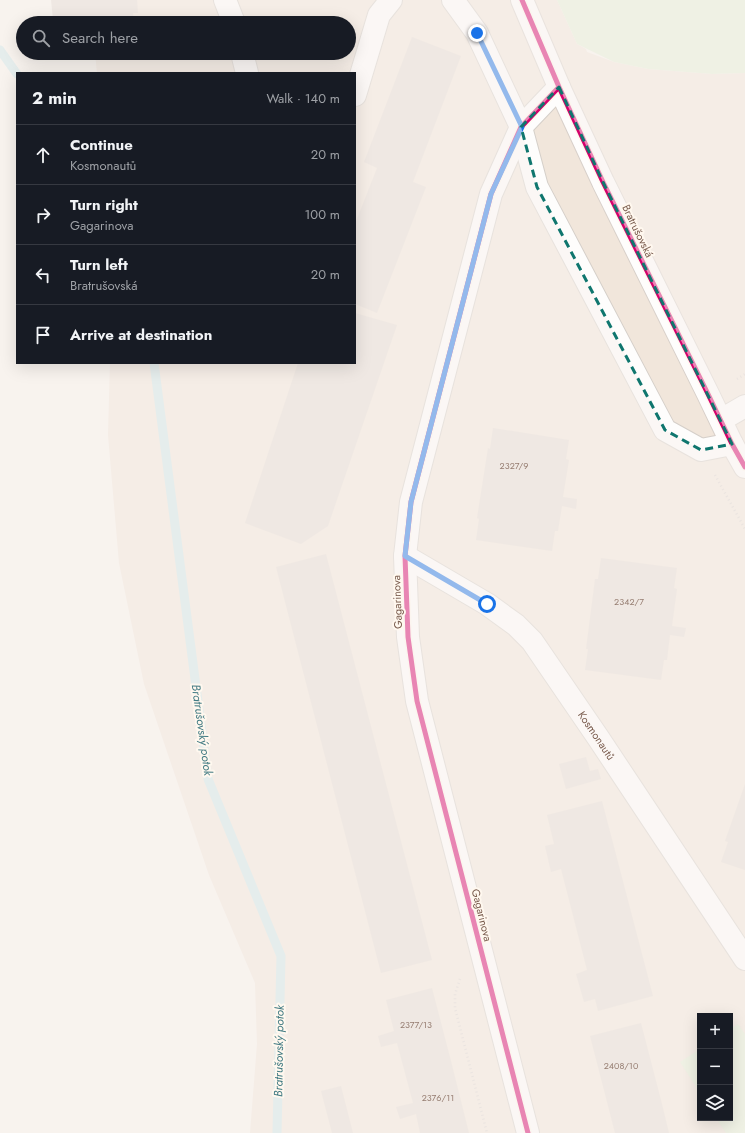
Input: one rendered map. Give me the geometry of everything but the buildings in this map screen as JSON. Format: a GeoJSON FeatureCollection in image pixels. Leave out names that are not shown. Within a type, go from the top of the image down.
{"type":"FeatureCollection","features":[{"type":"Feature","properties":{"kind":"street"},"geometry":{"type":"LineString","coordinates":[[225,0],[231,16]]}},
{"type":"Feature","properties":{"kind":"street"},"geometry":{"type":"LineString","coordinates":[[356,88],[358,75],[378,15],[391,0]]}},
{"type":"Feature","properties":{"kind":"street"},"geometry":{"type":"LineString","coordinates":[[452,0],[477,33],[522,127],[537,187],[665,430],[701,450],[732,444]]}},
{"type":"Feature","properties":{"kind":"street","name":"Bratrušovská"},"geometry":{"type":"LineString","coordinates":[[522,0],[559,87],[603,182],[732,444],[745,467]]}},
{"type":"Feature","properties":{"kind":"street"},"geometry":{"type":"LineString","coordinates":[[244,60],[247,72]]}},
{"type":"Feature","properties":{"kind":"street","name":"Gagarinova"},"geometry":{"type":"LineString","coordinates":[[528,1133],[417,701],[408,637],[405,556],[411,502],[491,194],[522,127],[559,87]]}},
{"type":"Feature","properties":{"kind":"street"},"geometry":{"type":"LineString","coordinates":[[721,420],[745,406]]}},
{"type":"Feature","properties":{"kind":"street","name":"Kosmonautů"},"geometry":{"type":"LineString","coordinates":[[405,556],[487,604],[516,625],[532,641],[745,959]]}},
{"type":"Feature","properties":{"kind":"path"},"geometry":{"type":"LineString","coordinates":[[462,976],[455,994],[455,1008],[487,1133]]}},
{"type":"Feature","properties":{"kind":"highlighted area"},"geometry":{"type":"Polygon","coordinates":[[[559,87],[603,182],[732,444],[701,450],[665,430],[537,187],[521,127],[559,87]]]}},
{"type":"Feature","properties":{"kind":"shaded area"},"geometry":{"type":"Polygon","coordinates":[[[91,0],[557,0],[577,44],[586,49],[587,52],[614,62],[648,69],[712,74],[745,73],[745,1133],[250,1133],[257,1044],[255,983],[209,875],[144,684],[119,563],[108,435],[110,364],[356,364],[356,72],[97,72],[96,60],[356,60],[356,16],[92,16],[91,0]]]}},
{"type":"Feature","properties":{"kind":"green space"},"geometry":{"type":"Polygon","coordinates":[[[557,0],[745,0],[745,73],[712,74],[648,69],[614,62],[577,44],[557,0]]]}},
{"type":"Feature","properties":{"kind":"green space"},"geometry":{"type":"Polygon","coordinates":[[[738,1024],[745,1034],[745,1133],[726,1133],[718,1121],[733,1121],[733,1027],[738,1024]]]}},
{"type":"Feature","properties":{"kind":"green space"},"geometry":{"type":"Polygon","coordinates":[[[697,1051],[697,1088],[680,1062],[697,1051]]]}},
{"type":"Feature","properties":{"kind":"waterway","name":"Bratrušovský potok"},"geometry":{"type":"LineString","coordinates":[[0,50],[16,73]]}},
{"type":"Feature","properties":{"kind":"waterway","name":"Bratrušovský potok"},"geometry":{"type":"LineString","coordinates":[[154,364],[208,779],[281,956],[277,1133]]}},
{"type":"Feature","properties":{"kind":"cycle path"},"geometry":{"type":"LineString","coordinates":[[522,0],[559,87],[603,182],[732,444],[745,467]]}},
{"type":"Feature","properties":{"kind":"cycle path"},"geometry":{"type":"LineString","coordinates":[[528,1133],[417,701],[408,637],[405,556],[411,502],[491,194],[521,127],[559,87]]}},
{"type":"Feature","properties":{"kind":"route"},"geometry":{"type":"LineString","coordinates":[[477,33],[522,127],[491,194],[411,502],[405,556],[487,604]]}}]}
